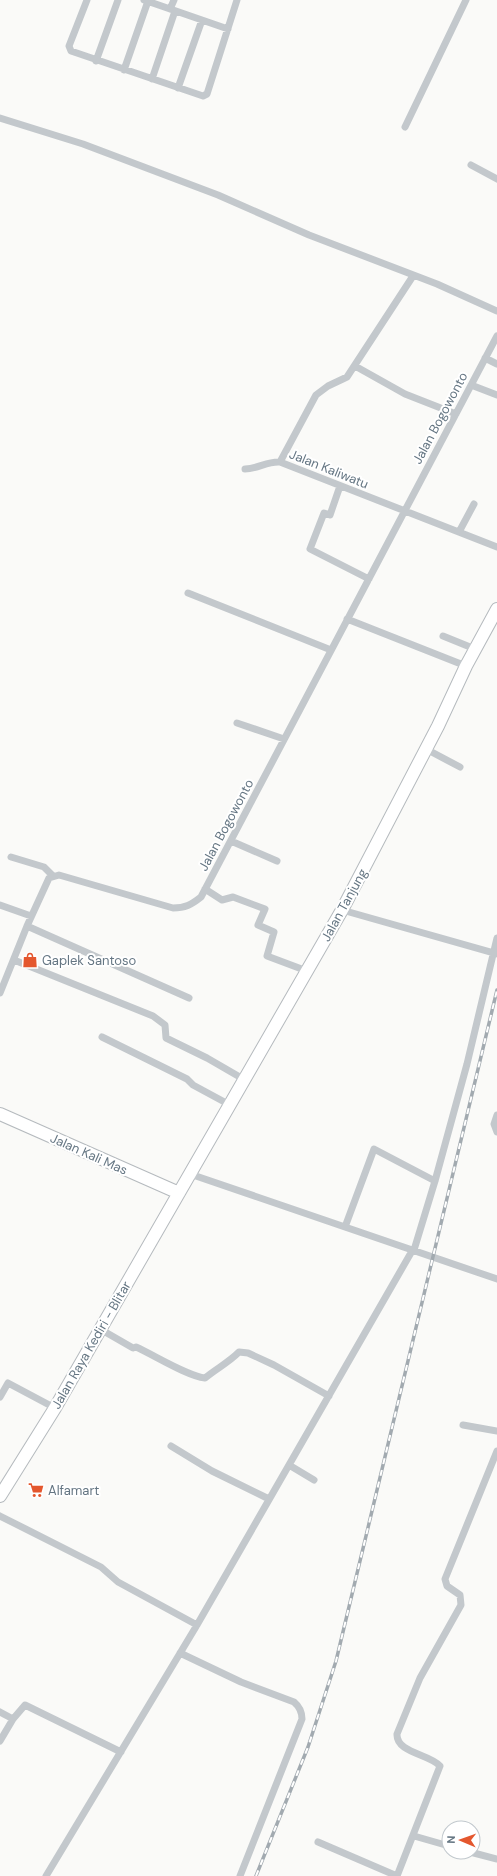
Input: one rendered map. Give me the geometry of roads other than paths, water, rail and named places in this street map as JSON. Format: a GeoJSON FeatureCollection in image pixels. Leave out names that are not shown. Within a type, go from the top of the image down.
{"type":"FeatureCollection","features":[{"type":"Feature","properties":{"kind":"main road","name":"Jalan Tanjung"},"geometry":{"type":"LineString","coordinates":[[178,1193],[245,1080],[342,910],[426,749],[466,666],[497,609]]}},
{"type":"Feature","properties":{"kind":"main road","name":"Jalan Kali Mas"},"geometry":{"type":"LineString","coordinates":[[0,1114],[178,1193]]}},
{"type":"Feature","properties":{"kind":"main road","name":"Jalan Raya Kediri - Blitar"},"geometry":{"type":"LineString","coordinates":[[0,1496],[55,1408],[178,1193]]}},
{"type":"Feature","properties":{"kind":"street"},"geometry":{"type":"LineString","coordinates":[[87,0],[69,49],[96,61],[203,96],[207,94],[228,29],[235,1]]}},
{"type":"Feature","properties":{"kind":"street"},"geometry":{"type":"LineString","coordinates":[[96,61],[118,0]]}},
{"type":"Feature","properties":{"kind":"street"},"geometry":{"type":"LineString","coordinates":[[152,79],[173,10],[174,0]]}},
{"type":"Feature","properties":{"kind":"street"},"geometry":{"type":"LineString","coordinates":[[406,127],[466,0]]}},
{"type":"Feature","properties":{"kind":"street"},"geometry":{"type":"LineString","coordinates":[[124,70],[146,1],[228,29]]}},
{"type":"Feature","properties":{"kind":"street"},"geometry":{"type":"LineString","coordinates":[[178,88],[202,20]]}},
{"type":"Feature","properties":{"kind":"street"},"geometry":{"type":"LineString","coordinates":[[0,118],[83,144],[218,195],[309,235],[444,287],[497,311]]}},
{"type":"Feature","properties":{"kind":"street"},"geometry":{"type":"LineString","coordinates":[[471,165],[497,179]]}},
{"type":"Feature","properties":{"kind":"street"},"geometry":{"type":"LineString","coordinates":[[280,462],[316,396],[328,386],[347,377],[413,276]]}},
{"type":"Feature","properties":{"kind":"street","name":"Jalan Bogowonto"},"geometry":{"type":"LineString","coordinates":[[53,876],[59,875],[173,908],[184,908],[191,905],[201,897],[497,336]]}},
{"type":"Feature","properties":{"kind":"street"},"geometry":{"type":"LineString","coordinates":[[485,358],[497,364]]}},
{"type":"Feature","properties":{"kind":"street"},"geometry":{"type":"LineString","coordinates":[[355,366],[405,394],[456,414]]}},
{"type":"Feature","properties":{"kind":"street"},"geometry":{"type":"LineString","coordinates":[[471,385],[497,395]]}},
{"type":"Feature","properties":{"kind":"street","name":"Jalan Kaliwatu"},"geometry":{"type":"LineString","coordinates":[[245,469],[256,468],[270,462],[280,462],[404,511]]}},
{"type":"Feature","properties":{"kind":"street"},"geometry":{"type":"LineString","coordinates":[[340,486],[330,515],[324,513],[310,550],[369,578]]}},
{"type":"Feature","properties":{"kind":"street"},"geometry":{"type":"LineString","coordinates":[[460,532],[474,504]]}},
{"type":"Feature","properties":{"kind":"street"},"geometry":{"type":"LineString","coordinates":[[404,511],[497,547]]}},
{"type":"Feature","properties":{"kind":"street"},"geometry":{"type":"LineString","coordinates":[[188,593],[330,650]]}},
{"type":"Feature","properties":{"kind":"street"},"geometry":{"type":"LineString","coordinates":[[347,619],[466,666]]}},
{"type":"Feature","properties":{"kind":"street"},"geometry":{"type":"LineString","coordinates":[[443,636],[475,649]]}},
{"type":"Feature","properties":{"kind":"street"},"geometry":{"type":"LineString","coordinates":[[237,723],[284,739]]}},
{"type":"Feature","properties":{"kind":"street"},"geometry":{"type":"LineString","coordinates":[[426,749],[460,767]]}},
{"type":"Feature","properties":{"kind":"street"},"geometry":{"type":"LineString","coordinates":[[231,841],[277,861]]}},
{"type":"Feature","properties":{"kind":"street"},"geometry":{"type":"LineString","coordinates":[[0,993],[31,916],[49,878],[53,876],[44,867],[11,857]]}},
{"type":"Feature","properties":{"kind":"street"},"geometry":{"type":"LineString","coordinates":[[205,889],[222,900],[233,897],[265,910],[258,925],[274,932],[267,956],[307,971]]}},
{"type":"Feature","properties":{"kind":"street"},"geometry":{"type":"LineString","coordinates":[[0,905],[31,916]]}},
{"type":"Feature","properties":{"kind":"street"},"geometry":{"type":"LineString","coordinates":[[342,910],[495,954]]}},
{"type":"Feature","properties":{"kind":"street"},"geometry":{"type":"LineString","coordinates":[[27,926],[189,998]]}},
{"type":"Feature","properties":{"kind":"street"},"geometry":{"type":"LineString","coordinates":[[46,1876],[197,1625],[413,1251],[435,1181],[467,1064],[495,954],[497,938]]}},
{"type":"Feature","properties":{"kind":"street"},"geometry":{"type":"LineString","coordinates":[[14,960],[153,1016],[164,1025],[166,1038],[207,1058],[245,1080]]}},
{"type":"Feature","properties":{"kind":"street"},"geometry":{"type":"LineString","coordinates":[[102,1037],[187,1079],[230,1105]]}},
{"type":"Feature","properties":{"kind":"street"},"geometry":{"type":"LineString","coordinates":[[497,1114],[494,1124],[497,1132]]}},
{"type":"Feature","properties":{"kind":"street"},"geometry":{"type":"LineString","coordinates":[[345,1227],[374,1149],[435,1181]]}},
{"type":"Feature","properties":{"kind":"street"},"geometry":{"type":"LineString","coordinates":[[190,1174],[497,1279]]}},
{"type":"Feature","properties":{"kind":"street"},"geometry":{"type":"LineString","coordinates":[[100,1330],[133,1348],[136,1347],[205,1378],[213,1371],[230,1361],[239,1352],[248,1353],[274,1365],[329,1396]]}},
{"type":"Feature","properties":{"kind":"street"},"geometry":{"type":"LineString","coordinates":[[0,1397],[8,1383],[55,1408]]}},
{"type":"Feature","properties":{"kind":"street"},"geometry":{"type":"LineString","coordinates":[[462,1425],[497,1431]]}},
{"type":"Feature","properties":{"kind":"street"},"geometry":{"type":"LineString","coordinates":[[171,1446],[212,1471],[269,1499]]}},
{"type":"Feature","properties":{"kind":"street"},"geometry":{"type":"LineString","coordinates":[[318,1842],[397,1876],[414,1836],[440,1766],[403,1746],[397,1740],[397,1734],[420,1678],[461,1605],[460,1595],[447,1586],[446,1579],[497,1451]]}},
{"type":"Feature","properties":{"kind":"street"},"geometry":{"type":"LineString","coordinates":[[289,1465],[314,1480]]}},
{"type":"Feature","properties":{"kind":"street"},"geometry":{"type":"LineString","coordinates":[[0,1516],[101,1567],[118,1582],[197,1625]]}},
{"type":"Feature","properties":{"kind":"street"},"geometry":{"type":"LineString","coordinates":[[180,1652],[241,1682],[294,1702],[298,1705],[302,1714],[302,1719],[240,1876]]}},
{"type":"Feature","properties":{"kind":"street"},"geometry":{"type":"LineString","coordinates":[[0,1741],[22,1706],[28,1706],[121,1752]]}},
{"type":"Feature","properties":{"kind":"street"},"geometry":{"type":"LineString","coordinates":[[0,1712],[13,1719]]}},
{"type":"Feature","properties":{"kind":"street"},"geometry":{"type":"LineString","coordinates":[[414,1836],[441,1844]]}},
{"type":"Feature","properties":{"kind":"street"},"geometry":{"type":"LineString","coordinates":[[481,1855],[497,1859]]}},
{"type":"Feature","properties":{"kind":"railway"},"geometry":{"type":"LineString","coordinates":[[256,1876],[308,1747],[336,1661],[497,990]]}},
{"type":"Feature","properties":{"kind":"place","name":"Gaplek Santoso"},"geometry":{"type":"Point","coordinates":[30,960]}},
{"type":"Feature","properties":{"kind":"place","name":"Alfamart"},"geometry":{"type":"Point","coordinates":[36,1490]}}]}
